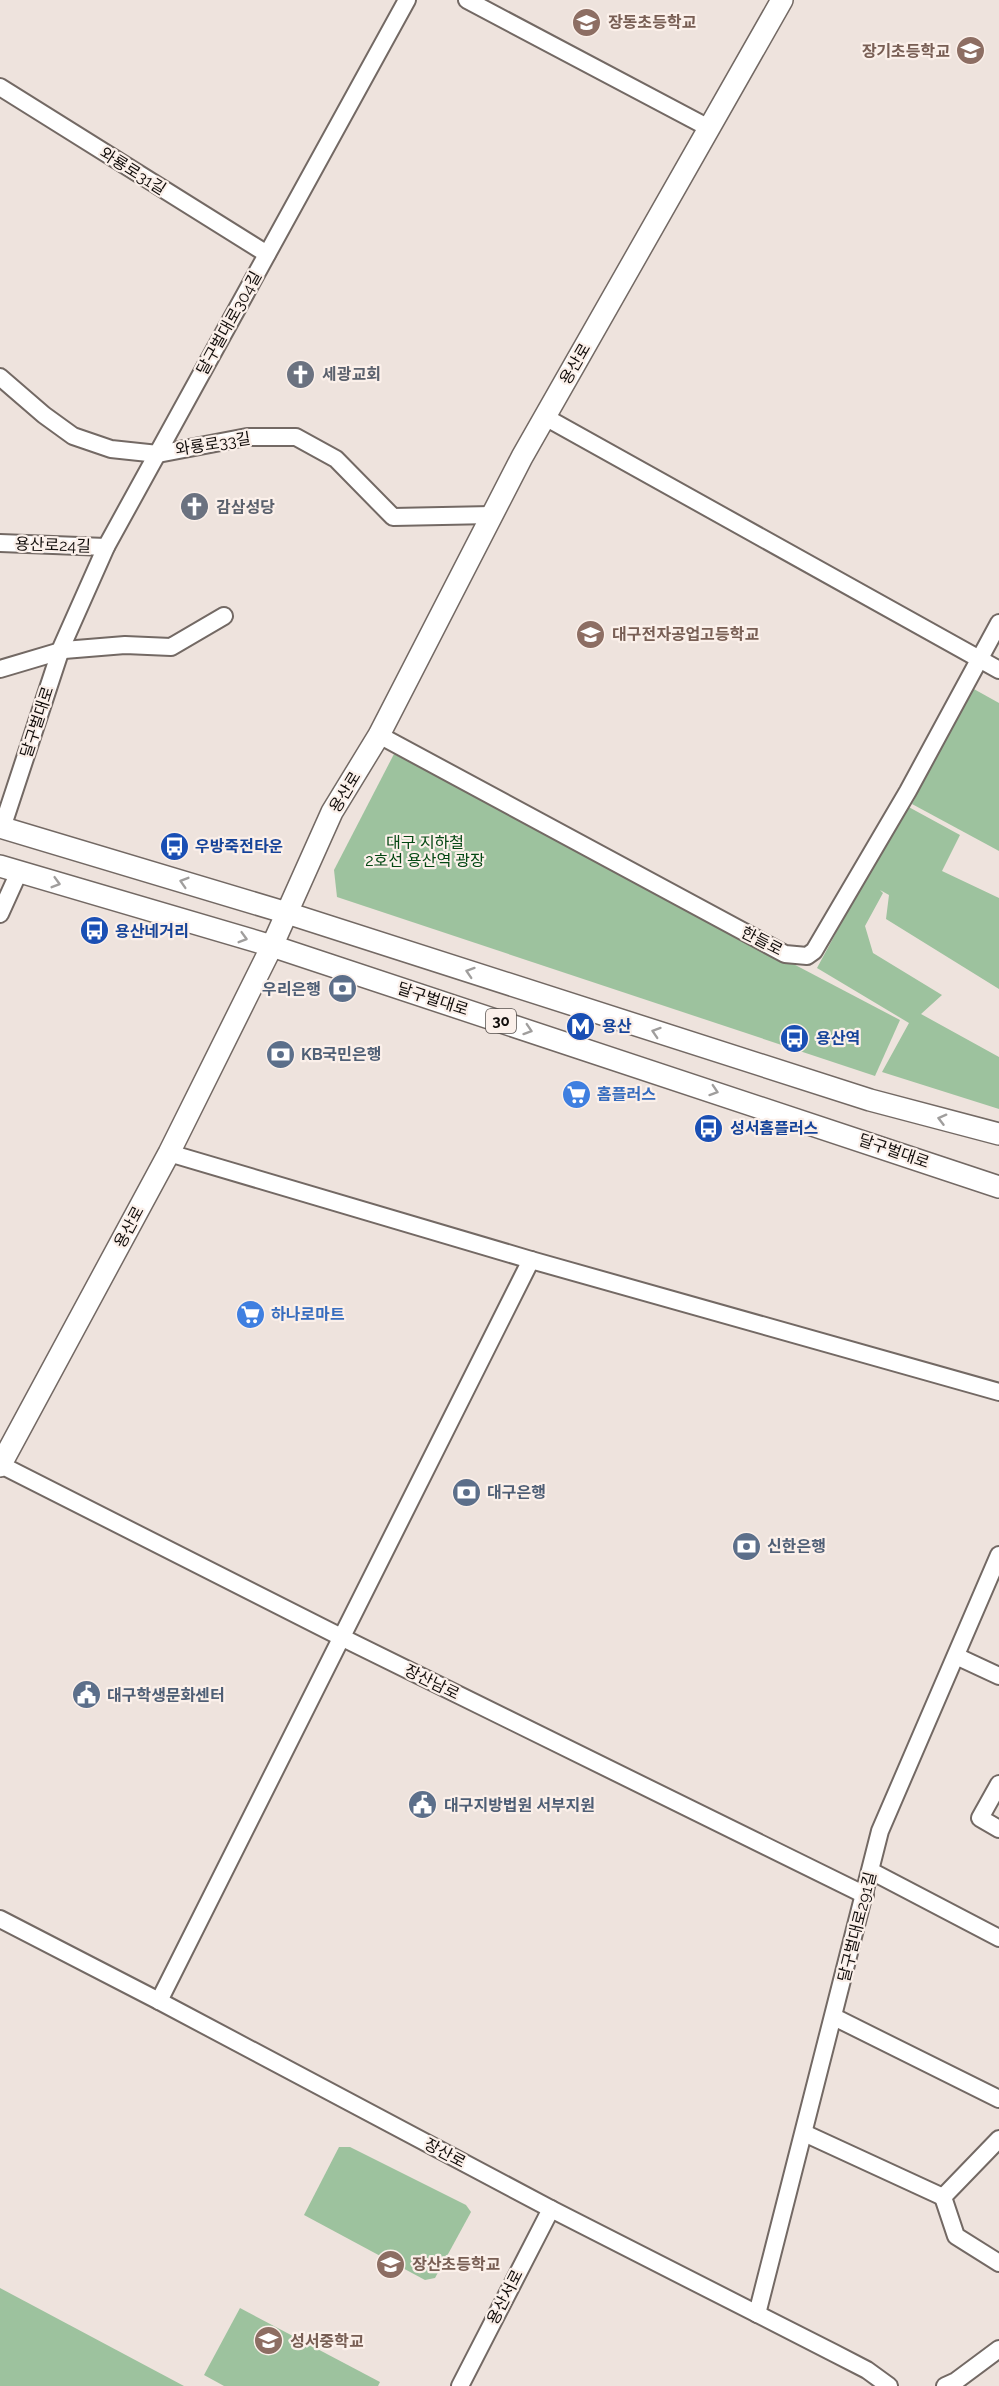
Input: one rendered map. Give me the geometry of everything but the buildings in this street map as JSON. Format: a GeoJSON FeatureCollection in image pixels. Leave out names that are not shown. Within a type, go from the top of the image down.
{"type":"FeatureCollection","features":[{"type":"Feature","properties":{"kind":"main road","name":"용산로"},"geometry":{"type":"LineString","coordinates":[[0,1465],[169,1153],[272,946],[332,812],[379,735],[545,417],[782,0]]}},
{"type":"Feature","properties":{"kind":"main road","name":"달구벌대로"},"geometry":{"type":"LineString","coordinates":[[1,828],[287,913],[870,1100],[999,1134]]}},
{"type":"Feature","properties":{"kind":"main road","name":"달구벌대로"},"geometry":{"type":"LineString","coordinates":[[9,869],[272,946],[999,1187]]}},
{"type":"Feature","properties":{"kind":"street","name":"달구벌대로304길"},"geometry":{"type":"LineString","coordinates":[[60,651],[106,547],[407,0]]}},
{"type":"Feature","properties":{"kind":"street"},"geometry":{"type":"LineString","coordinates":[[467,0],[709,128]]}},
{"type":"Feature","properties":{"kind":"street","name":"와룡로31길"},"geometry":{"type":"LineString","coordinates":[[0,87],[267,254]]}},
{"type":"Feature","properties":{"kind":"street","name":"와룡로33길"},"geometry":{"type":"LineString","coordinates":[[0,377],[44,415],[73,436],[111,449],[158,454],[247,436],[296,437],[336,459],[393,517],[492,515]]}},
{"type":"Feature","properties":{"kind":"street"},"geometry":{"type":"LineString","coordinates":[[545,417],[999,670]]}},
{"type":"Feature","properties":{"kind":"street","name":"용산로24길"},"geometry":{"type":"LineString","coordinates":[[0,543],[106,547]]}},
{"type":"Feature","properties":{"kind":"street"},"geometry":{"type":"LineString","coordinates":[[0,669],[60,651],[125,645],[171,647],[224,616]]}},
{"type":"Feature","properties":{"kind":"street","name":"한들로"},"geometry":{"type":"LineString","coordinates":[[379,735],[785,954],[807,956],[814,951],[908,791],[999,623]]}},
{"type":"Feature","properties":{"kind":"street","name":"달구벌대로"},"geometry":{"type":"LineString","coordinates":[[1,828],[60,651]]}},
{"type":"Feature","properties":{"kind":"street"},"geometry":{"type":"LineString","coordinates":[[0,914],[9,869]]}},
{"type":"Feature","properties":{"kind":"street"},"geometry":{"type":"LineString","coordinates":[[169,1153],[531,1260],[999,1392]]}},
{"type":"Feature","properties":{"kind":"street"},"geometry":{"type":"LineString","coordinates":[[159,2001],[531,1260]]}},
{"type":"Feature","properties":{"kind":"street","name":"장산남로"},"geometry":{"type":"LineString","coordinates":[[0,1465],[341,1637],[865,1895]]}},
{"type":"Feature","properties":{"kind":"street","name":"달구벌대로291길"},"geometry":{"type":"LineString","coordinates":[[757,2314],[880,1831],[999,1555]]}},
{"type":"Feature","properties":{"kind":"street"},"geometry":{"type":"LineString","coordinates":[[956,1656],[999,1676]]}},
{"type":"Feature","properties":{"kind":"street"},"geometry":{"type":"LineString","coordinates":[[999,1784],[980,1818],[999,1829]]}},
{"type":"Feature","properties":{"kind":"street"},"geometry":{"type":"LineString","coordinates":[[871,1871],[998,1935]]}},
{"type":"Feature","properties":{"kind":"street","name":"장산로"},"geometry":{"type":"LineString","coordinates":[[0,1919],[551,2209],[867,2370],[889,2386]]}},
{"type":"Feature","properties":{"kind":"street"},"geometry":{"type":"LineString","coordinates":[[834,2017],[999,2099]]}},
{"type":"Feature","properties":{"kind":"street"},"geometry":{"type":"LineString","coordinates":[[804,2133],[943,2197],[956,2236],[999,2264]]}},
{"type":"Feature","properties":{"kind":"street"},"geometry":{"type":"LineString","coordinates":[[943,2197],[999,2139]]}},
{"type":"Feature","properties":{"kind":"street","name":"용산서로"},"geometry":{"type":"LineString","coordinates":[[460,2386],[551,2209]]}},
{"type":"Feature","properties":{"kind":"street"},"geometry":{"type":"LineString","coordinates":[[945,2386],[956,2381],[999,2349]]}},
{"type":"Feature","properties":{"kind":"green space"},"geometry":{"type":"Polygon","coordinates":[[[972,688],[999,703],[999,851],[912,804],[972,688]]]}},
{"type":"Feature","properties":{"kind":"green space","name":"대구 지하철 2호선 용산역 광장"},"geometry":{"type":"Polygon","coordinates":[[[394,754],[900,1020],[875,1076],[337,897],[334,870],[394,754]]]}},
{"type":"Feature","properties":{"kind":"green space"},"geometry":{"type":"Polygon","coordinates":[[[905,805],[960,835],[942,871],[999,898],[999,989],[886,919],[889,895],[880,890],[883,893],[865,926],[873,953],[942,995],[921,1014],[999,1057],[999,1109],[882,1072],[909,1023],[817,968],[905,805]]]}},
{"type":"Feature","properties":{"kind":"green space"},"geometry":{"type":"Polygon","coordinates":[[[339,2147],[350,2147],[466,2205],[471,2212],[435,2278],[425,2280],[304,2215],[339,2147]]]}},
{"type":"Feature","properties":{"kind":"green space"},"geometry":{"type":"Polygon","coordinates":[[[0,2288],[184,2386],[0,2386],[0,2288]]]}},
{"type":"Feature","properties":{"kind":"green space","name":"성서중학교"},"geometry":{"type":"Polygon","coordinates":[[[240,2308],[380,2382],[378,2386],[224,2386],[204,2375],[240,2308]]]}},
{"type":"Feature","properties":{"kind":"place","name":"장동초등학교"},"geometry":{"type":"Point","coordinates":[587,22]}},
{"type":"Feature","properties":{"kind":"place","name":"장기초등학교"},"geometry":{"type":"Point","coordinates":[971,51]}},
{"type":"Feature","properties":{"kind":"place","name":"세광교회"},"geometry":{"type":"Point","coordinates":[301,374]}},
{"type":"Feature","properties":{"kind":"place","name":"감삼성당"},"geometry":{"type":"Point","coordinates":[195,507]}},
{"type":"Feature","properties":{"kind":"place","name":"대구전자공업고등학교"},"geometry":{"type":"Point","coordinates":[591,634]}},
{"type":"Feature","properties":{"kind":"place","name":"우방죽전타운"},"geometry":{"type":"Point","coordinates":[174,846]}},
{"type":"Feature","properties":{"kind":"place","name":"용산네거리"},"geometry":{"type":"Point","coordinates":[94,931]}},
{"type":"Feature","properties":{"kind":"place","name":"우리은행"},"geometry":{"type":"Point","coordinates":[342,989]}},
{"type":"Feature","properties":{"kind":"place","name":"용산"},"geometry":{"type":"Point","coordinates":[581,1026]}},
{"type":"Feature","properties":{"kind":"place","name":"용산역"},"geometry":{"type":"Point","coordinates":[795,1038]}},
{"type":"Feature","properties":{"kind":"place","name":"KB국민은행"},"geometry":{"type":"Point","coordinates":[280,1054]}},
{"type":"Feature","properties":{"kind":"place","name":"홈플러스"},"geometry":{"type":"Point","coordinates":[576,1094]}},
{"type":"Feature","properties":{"kind":"place","name":"성서홈플러스"},"geometry":{"type":"Point","coordinates":[709,1128]}},
{"type":"Feature","properties":{"kind":"place","name":"하나로마트"},"geometry":{"type":"Point","coordinates":[250,1314]}},
{"type":"Feature","properties":{"kind":"place","name":"대구은행"},"geometry":{"type":"Point","coordinates":[466,1492]}},
{"type":"Feature","properties":{"kind":"place","name":"신한은행"},"geometry":{"type":"Point","coordinates":[746,1546]}},
{"type":"Feature","properties":{"kind":"place","name":"대구학생문화센터"},"geometry":{"type":"Point","coordinates":[86,1695]}},
{"type":"Feature","properties":{"kind":"place","name":"대구지방법원 서부지원"},"geometry":{"type":"Point","coordinates":[423,1805]}},
{"type":"Feature","properties":{"kind":"place","name":"장산초등학교"},"geometry":{"type":"Point","coordinates":[391,2264]}},
{"type":"Feature","properties":{"kind":"place","name":"성서중학교"},"geometry":{"type":"Point","coordinates":[269,2341]}}]}
